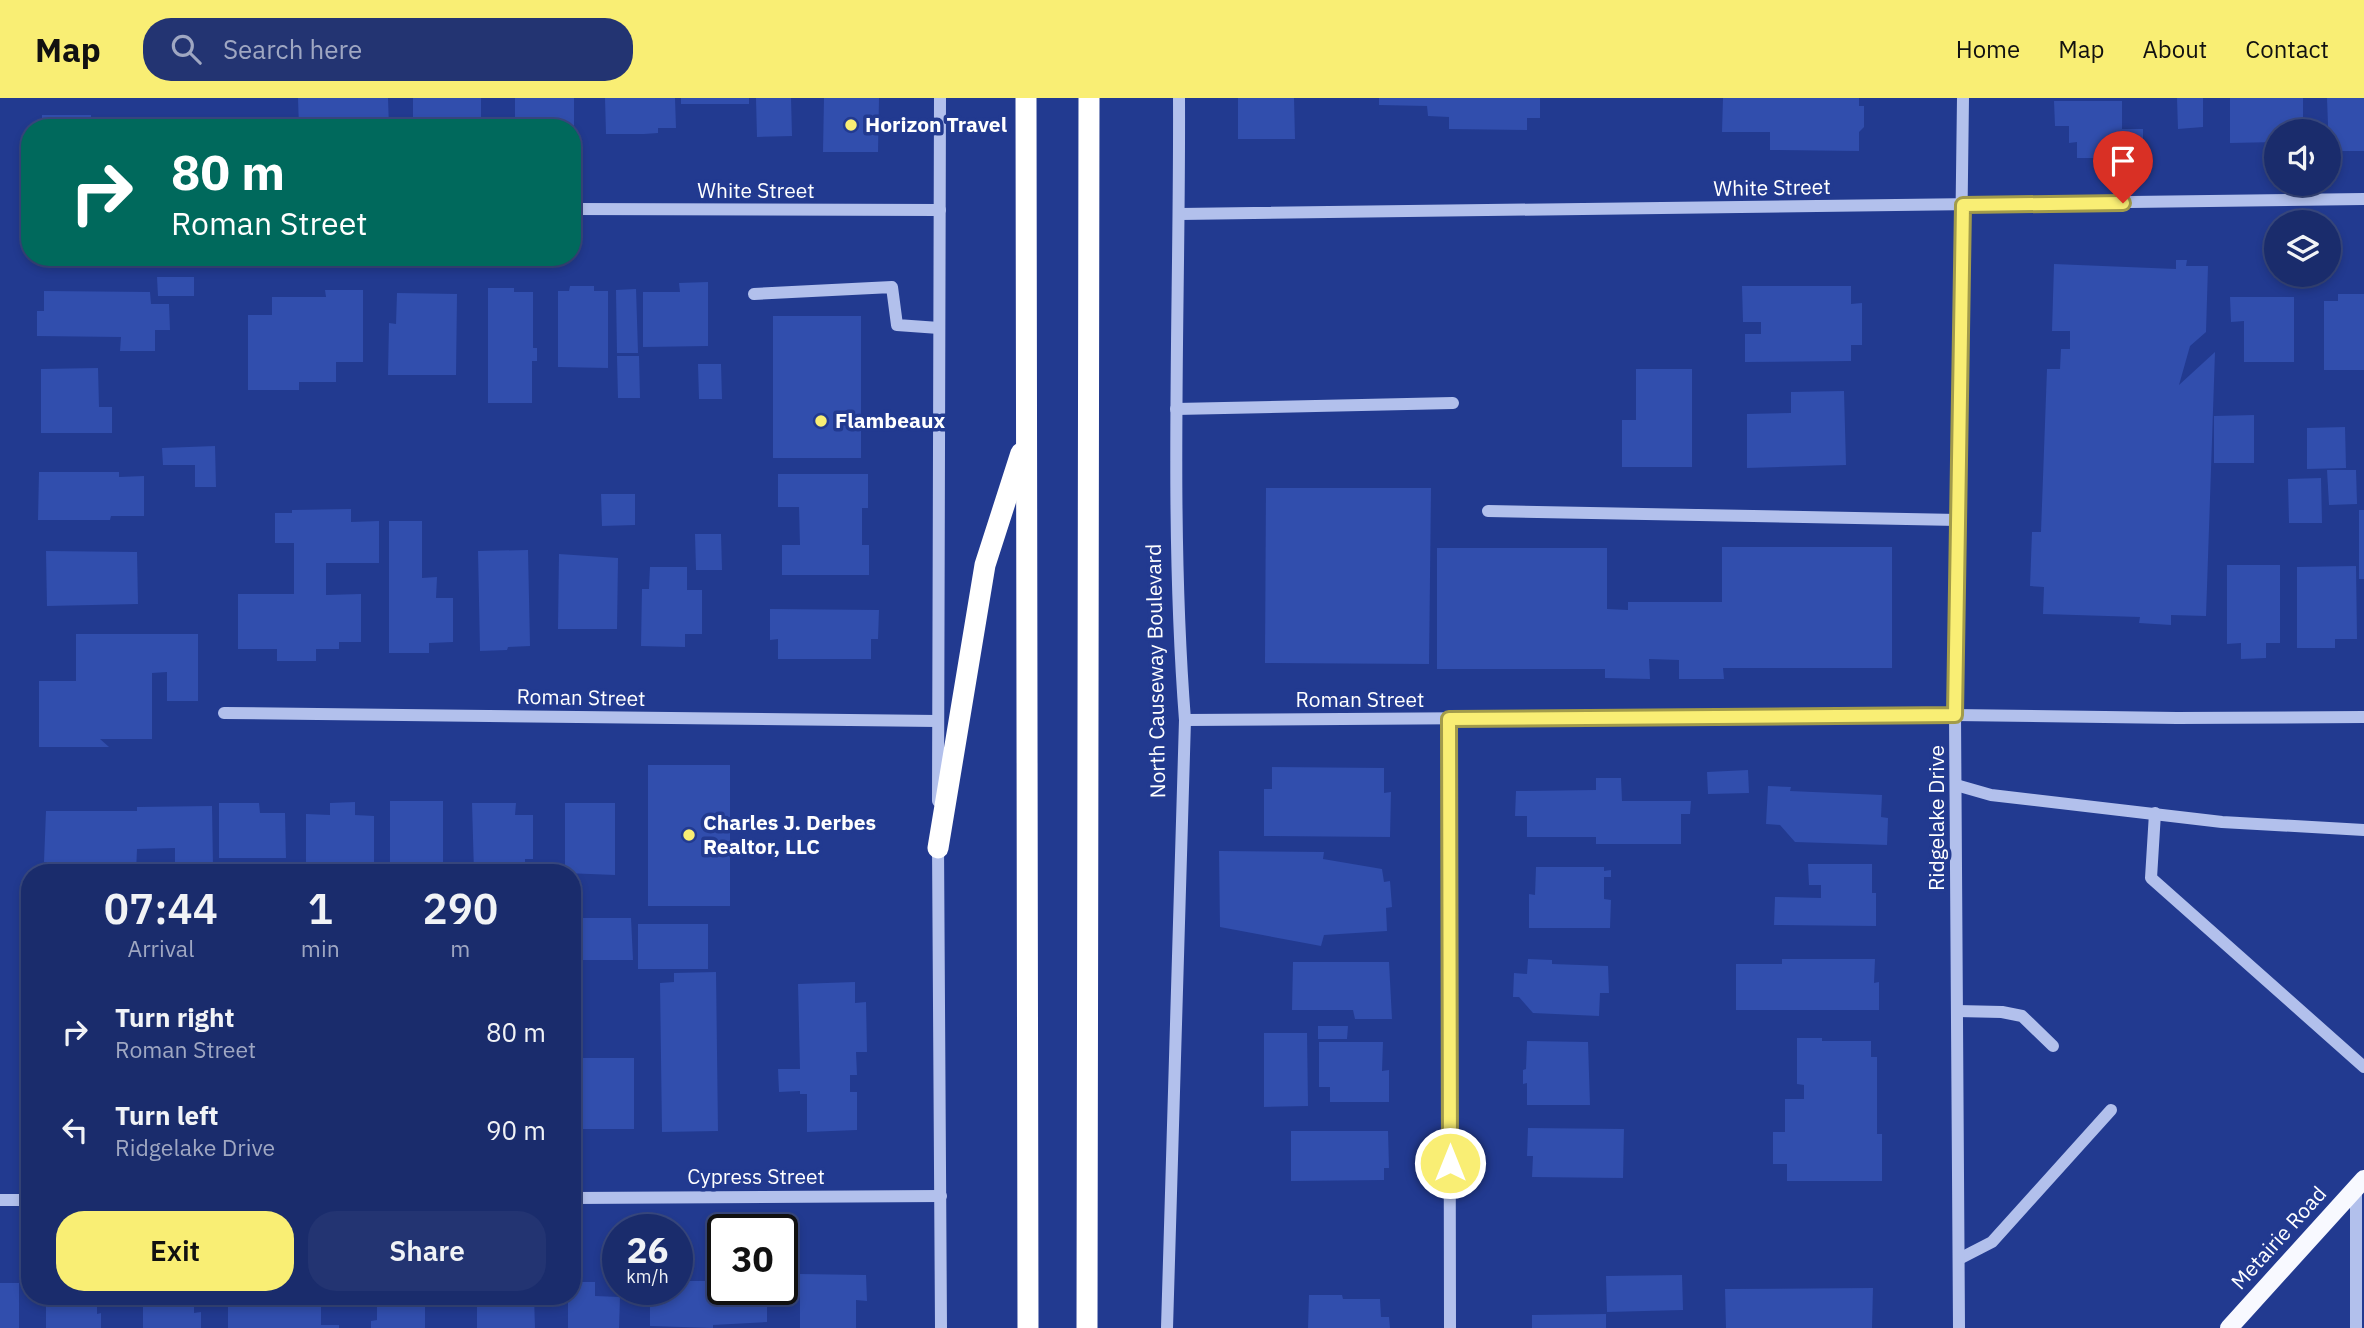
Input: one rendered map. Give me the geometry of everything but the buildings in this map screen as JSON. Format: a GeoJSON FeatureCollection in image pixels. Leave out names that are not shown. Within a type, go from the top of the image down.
{"type":"FeatureCollection","features":[{"type":"Feature","properties":{"kind":"highway"},"geometry":{"type":"LineString","coordinates":[[1026,98],[1028,1328]]}},
{"type":"Feature","properties":{"kind":"highway"},"geometry":{"type":"LineString","coordinates":[[1087,1328],[1089,98]]}},
{"type":"Feature","properties":{"kind":"highway"},"geometry":{"type":"LineString","coordinates":[[938,849],[985,565],[1027,434]]}},
{"type":"Feature","properties":{"kind":"main road","name":"Metairie Road"},"geometry":{"type":"LineString","coordinates":[[2229,1328],[2360,1183]]}},
{"type":"Feature","properties":{"kind":"street"},"geometry":{"type":"LineString","coordinates":[[940,98],[937,721],[941,1328]]}},
{"type":"Feature","properties":{"kind":"street","name":"North Causeway Boulevard"},"geometry":{"type":"LineString","coordinates":[[1167,1328],[1185,720],[1180,653],[1176,409],[1180,214],[1179,98]]}},
{"type":"Feature","properties":{"kind":"street","name":"Ridgelake Drive"},"geometry":{"type":"LineString","coordinates":[[1959,1328],[1955,715],[1963,98]]}},
{"type":"Feature","properties":{"kind":"street","name":"White Street"},"geometry":{"type":"LineString","coordinates":[[1180,214],[2364,200]]}},
{"type":"Feature","properties":{"kind":"street","name":"White Street"},"geometry":{"type":"LineString","coordinates":[[581,209],[940,210]]}},
{"type":"Feature","properties":{"kind":"street"},"geometry":{"type":"LineString","coordinates":[[754,294],[892,287],[897,326],[939,328]]}},
{"type":"Feature","properties":{"kind":"street"},"geometry":{"type":"LineString","coordinates":[[1176,409],[1453,402]]}},
{"type":"Feature","properties":{"kind":"street"},"geometry":{"type":"LineString","coordinates":[[1488,510],[1958,520]]}},
{"type":"Feature","properties":{"kind":"street","name":"Roman Street"},"geometry":{"type":"LineString","coordinates":[[224,713],[937,721]]}},
{"type":"Feature","properties":{"kind":"street","name":"Roman Street"},"geometry":{"type":"LineString","coordinates":[[1185,720],[1955,715],[2364,717]]}},
{"type":"Feature","properties":{"kind":"street"},"geometry":{"type":"LineString","coordinates":[[1449,719],[1450,1328]]}},
{"type":"Feature","properties":{"kind":"street"},"geometry":{"type":"LineString","coordinates":[[1956,785],[1991,795],[2222,822],[2364,830]]}},
{"type":"Feature","properties":{"kind":"street"},"geometry":{"type":"LineString","coordinates":[[2155,813],[2151,878],[2364,1067]]}},
{"type":"Feature","properties":{"kind":"street"},"geometry":{"type":"LineString","coordinates":[[1957,1011],[2002,1012],[2022,1016],[2053,1046]]}},
{"type":"Feature","properties":{"kind":"street"},"geometry":{"type":"LineString","coordinates":[[1959,1259],[1992,1242],[2111,1110]]}},
{"type":"Feature","properties":{"kind":"street"},"geometry":{"type":"LineString","coordinates":[[2356,1328],[2360,1183]]}},
{"type":"Feature","properties":{"kind":"street","name":"Cypress Street"},"geometry":{"type":"LineString","coordinates":[[581,1198],[941,1196]]}},
{"type":"Feature","properties":{"kind":"street"},"geometry":{"type":"LineString","coordinates":[[0,1200],[21,1200]]}},
{"type":"Feature","properties":{"kind":"place","name":"Horizon Travel"},"geometry":{"type":"Point","coordinates":[851,125]}},
{"type":"Feature","properties":{"kind":"place","name":"Flambeaux"},"geometry":{"type":"Point","coordinates":[821,421]}},
{"type":"Feature","properties":{"kind":"place","name":"Charles J. Derbes Realtor, LLC"},"geometry":{"type":"Point","coordinates":[689,835]}},
{"type":"Feature","properties":{"kind":"route"},"geometry":{"type":"LineString","coordinates":[[1450,1163],[1449,719],[1955,715],[1963,205],[2123,203]]}}]}
